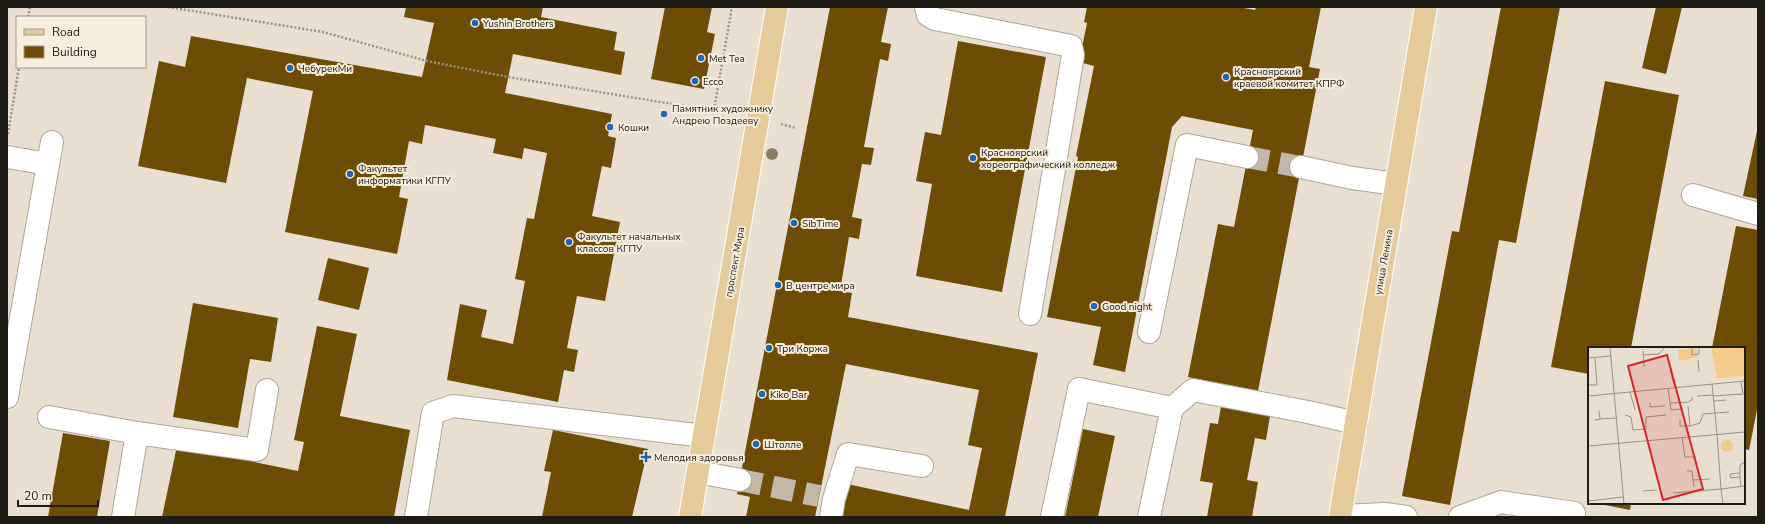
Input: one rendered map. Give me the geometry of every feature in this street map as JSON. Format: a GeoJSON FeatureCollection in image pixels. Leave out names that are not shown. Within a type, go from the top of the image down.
{"type":"FeatureCollection","features":[{"type":"Feature","properties":{"kind":"main road","name":"проспект Мира"},"geometry":{"type":"LineString","coordinates":[[690,517],[777,7]]}},
{"type":"Feature","properties":{"kind":"main road","name":"улица Ленина"},"geometry":{"type":"LineString","coordinates":[[1340,517],[1426,7]]}},
{"type":"Feature","properties":{"kind":"street"},"geometry":{"type":"LineString","coordinates":[[926,7],[928,15],[935,19],[1071,46],[1073,55],[1030,314]]}},
{"type":"Feature","properties":{"kind":"street"},"geometry":{"type":"LineString","coordinates":[[7,397],[52,142]]}},
{"type":"Feature","properties":{"kind":"street"},"geometry":{"type":"LineString","coordinates":[[1149,332],[1187,146],[1248,157]]}},
{"type":"Feature","properties":{"kind":"street"},"geometry":{"type":"LineString","coordinates":[[7,157],[48,164]]}},
{"type":"Feature","properties":{"kind":"street"},"geometry":{"type":"LineString","coordinates":[[1301,167],[1352,178],[1396,184]]}},
{"type":"Feature","properties":{"kind":"street"},"geometry":{"type":"LineString","coordinates":[[1693,195],[1758,214]]}},
{"type":"Feature","properties":{"kind":"street"},"geometry":{"type":"LineString","coordinates":[[1052,517],[1079,389],[1172,408]]}},
{"type":"Feature","properties":{"kind":"street"},"geometry":{"type":"LineString","coordinates":[[49,417],[137,433],[257,450],[267,390]]}},
{"type":"Feature","properties":{"kind":"street"},"geometry":{"type":"LineString","coordinates":[[1149,517],[1172,408],[1193,390],[1308,412],[1356,423]]}},
{"type":"Feature","properties":{"kind":"street"},"geometry":{"type":"LineString","coordinates":[[416,517],[434,413],[453,406],[704,436]]}},
{"type":"Feature","properties":{"kind":"street"},"geometry":{"type":"LineString","coordinates":[[123,517],[137,433]]}},
{"type":"Feature","properties":{"kind":"street"},"geometry":{"type":"LineString","coordinates":[[828,504],[848,454],[922,466]]}},
{"type":"Feature","properties":{"kind":"street"},"geometry":{"type":"LineString","coordinates":[[698,472],[740,480]]}},
{"type":"Feature","properties":{"kind":"street"},"geometry":{"type":"LineString","coordinates":[[1460,517],[1501,502],[1574,513]]}},
{"type":"Feature","properties":{"kind":"street"},"geometry":{"type":"LineString","coordinates":[[1340,517],[1386,514],[1406,517]]}},
{"type":"Feature","properties":{"kind":"path"},"geometry":{"type":"LineString","coordinates":[[168,7],[323,32],[427,61],[508,77],[727,113]]}},
{"type":"Feature","properties":{"kind":"path"},"geometry":{"type":"LineString","coordinates":[[714,110],[732,7]]}},
{"type":"Feature","properties":{"kind":"path"},"geometry":{"type":"LineString","coordinates":[[7,137],[19,68]]}},
{"type":"Feature","properties":{"kind":"path"},"geometry":{"type":"LineString","coordinates":[[776,123],[796,128]]}},
{"type":"Feature","properties":{"kind":"building"},"geometry":{"type":"Polygon","coordinates":[[[406,7],[543,7],[541,17],[617,32],[614,50],[625,52],[621,75],[513,54],[505,93],[612,114],[608,136],[616,138],[611,168],[602,166],[592,216],[620,222],[605,301],[577,296],[567,348],[578,350],[574,372],[564,370],[558,402],[447,380],[460,304],[487,310],[481,337],[513,344],[525,281],[515,279],[527,218],[534,219],[547,153],[524,148],[522,159],[493,153],[496,139],[425,125],[422,144],[409,141],[399,197],[408,199],[397,254],[285,232],[313,91],[247,78],[226,183],[138,166],[159,61],[185,67],[191,36],[422,77],[434,23],[404,17],[406,7]]]}},
{"type":"Feature","properties":{"kind":"building"},"geometry":{"type":"Polygon","coordinates":[[[665,7],[712,7],[707,32],[715,34],[704,89],[651,79],[665,7]]]}},
{"type":"Feature","properties":{"kind":"building"},"geometry":{"type":"Polygon","coordinates":[[[830,7],[888,7],[881,42],[891,44],[888,61],[880,59],[864,147],[874,148],[871,165],[862,164],[852,217],[862,219],[859,239],[849,237],[840,291],[852,293],[848,317],[1038,353],[1005,517],[840,517],[847,484],[969,510],[982,448],[968,445],[979,390],[846,364],[815,517],[746,517],[750,497],[737,494],[830,7]]]}},
{"type":"Feature","properties":{"kind":"building"},"geometry":{"type":"Polygon","coordinates":[[[1087,7],[1239,7],[1255,10],[1256,7],[1321,7],[1309,67],[1320,69],[1258,391],[1188,377],[1218,224],[1234,227],[1253,130],[1182,116],[1172,127],[1125,372],[1093,365],[1101,327],[1047,317],[1094,66],[1079,62],[1087,23],[1084,22],[1087,7]]]}},
{"type":"Feature","properties":{"kind":"building"},"geometry":{"type":"Polygon","coordinates":[[[1501,7],[1560,7],[1516,243],[1499,240],[1450,505],[1402,496],[1452,231],[1459,232],[1501,7]]]}},
{"type":"Feature","properties":{"kind":"building"},"geometry":{"type":"Polygon","coordinates":[[[1656,7],[1682,7],[1666,74],[1642,68],[1656,7]]]}},
{"type":"Feature","properties":{"kind":"building","name":"Красноярский хореографический колледж"},"geometry":{"type":"Polygon","coordinates":[[[958,41],[1046,57],[1002,292],[916,276],[932,184],[916,181],[925,132],[941,135],[958,41]]]}},
{"type":"Feature","properties":{"kind":"building"},"geometry":{"type":"Polygon","coordinates":[[[1605,81],[1679,95],[1631,347],[1588,347],[1588,374],[1551,367],[1605,81]]]}},
{"type":"Feature","properties":{"kind":"building"},"geometry":{"type":"Polygon","coordinates":[[[1758,131],[1758,199],[1743,196],[1758,131]]]}},
{"type":"Feature","properties":{"kind":"building"},"geometry":{"type":"Polygon","coordinates":[[[1736,226],[1758,230],[1758,405],[1749,450],[1745,449],[1745,347],[1712,347],[1736,226]]]}},
{"type":"Feature","properties":{"kind":"building"},"geometry":{"type":"Polygon","coordinates":[[[328,258],[369,268],[359,310],[318,300],[328,258]]]}},
{"type":"Feature","properties":{"kind":"building"},"geometry":{"type":"Polygon","coordinates":[[[193,303],[278,318],[271,362],[250,359],[238,428],[173,417],[193,303]]]}},
{"type":"Feature","properties":{"kind":"building"},"geometry":{"type":"Polygon","coordinates":[[[317,326],[357,334],[340,416],[410,430],[394,517],[162,517],[177,446],[298,471],[304,442],[294,440],[317,326]]]}},
{"type":"Feature","properties":{"kind":"building"},"geometry":{"type":"Polygon","coordinates":[[[1222,401],[1271,410],[1266,440],[1255,438],[1247,480],[1258,482],[1252,517],[1207,517],[1213,483],[1200,481],[1210,423],[1218,424],[1222,401]]]}},
{"type":"Feature","properties":{"kind":"building"},"geometry":{"type":"Polygon","coordinates":[[[1083,429],[1115,436],[1098,517],[1065,517],[1083,429]]]}},
{"type":"Feature","properties":{"kind":"building"},"geometry":{"type":"Polygon","coordinates":[[[553,430],[648,449],[632,517],[542,517],[551,472],[544,471],[553,430]]]}},
{"type":"Feature","properties":{"kind":"building"},"geometry":{"type":"Polygon","coordinates":[[[63,433],[110,441],[97,517],[48,517],[63,433]]]}},
{"type":"Feature","properties":{"kind":"building"},"geometry":{"type":"Polygon","coordinates":[[[1600,504],[1631,504],[1630,510],[1600,504]]]}},
{"type":"Feature","properties":{"kind":"tunnel"},"geometry":{"type":"LineString","coordinates":[[1247,157],[1301,167]]}},
{"type":"Feature","properties":{"kind":"tunnel"},"geometry":{"type":"LineString","coordinates":[[740,480],[819,496]]}},
{"type":"Feature","properties":{"kind":"place","name":"Yushin Brothers"},"geometry":{"type":"Point","coordinates":[475,23]}},
{"type":"Feature","properties":{"kind":"place","name":"Met Tea"},"geometry":{"type":"Point","coordinates":[701,58]}},
{"type":"Feature","properties":{"kind":"place","name":"ЧебурекМи"},"geometry":{"type":"Point","coordinates":[290,68]}},
{"type":"Feature","properties":{"kind":"place","name":"Красноярский краевой комитет КПРФ"},"geometry":{"type":"Point","coordinates":[1226,77]}},
{"type":"Feature","properties":{"kind":"place","name":"Ecco"},"geometry":{"type":"Point","coordinates":[695,81]}},
{"type":"Feature","properties":{"kind":"place","name":"Памятник художнику Андрею Поздееву"},"geometry":{"type":"Point","coordinates":[664,114]}},
{"type":"Feature","properties":{"kind":"place","name":"Кошки"},"geometry":{"type":"Point","coordinates":[610,127]}},
{"type":"Feature","properties":{"kind":"place","name":"Красноярский хореографический колледж"},"geometry":{"type":"Point","coordinates":[973,158]}},
{"type":"Feature","properties":{"kind":"place","name":"Факультет информатики КГПУ"},"geometry":{"type":"Point","coordinates":[350,174]}},
{"type":"Feature","properties":{"kind":"place","name":"SibTime"},"geometry":{"type":"Point","coordinates":[794,223]}},
{"type":"Feature","properties":{"kind":"place","name":"Факультет начальных классов КГПУ"},"geometry":{"type":"Point","coordinates":[569,242]}},
{"type":"Feature","properties":{"kind":"place","name":"В центре мира"},"geometry":{"type":"Point","coordinates":[778,285]}},
{"type":"Feature","properties":{"kind":"place","name":"Good night"},"geometry":{"type":"Point","coordinates":[1094,306]}},
{"type":"Feature","properties":{"kind":"place","name":"Три Коржа"},"geometry":{"type":"Point","coordinates":[769,348]}},
{"type":"Feature","properties":{"kind":"place","name":"Kiko Bar"},"geometry":{"type":"Point","coordinates":[762,394]}},
{"type":"Feature","properties":{"kind":"place","name":"Штолле"},"geometry":{"type":"Point","coordinates":[756,444]}},
{"type":"Feature","properties":{"kind":"place","name":"Мелодия здоровья"},"geometry":{"type":"Point","coordinates":[646,457]}}]}
